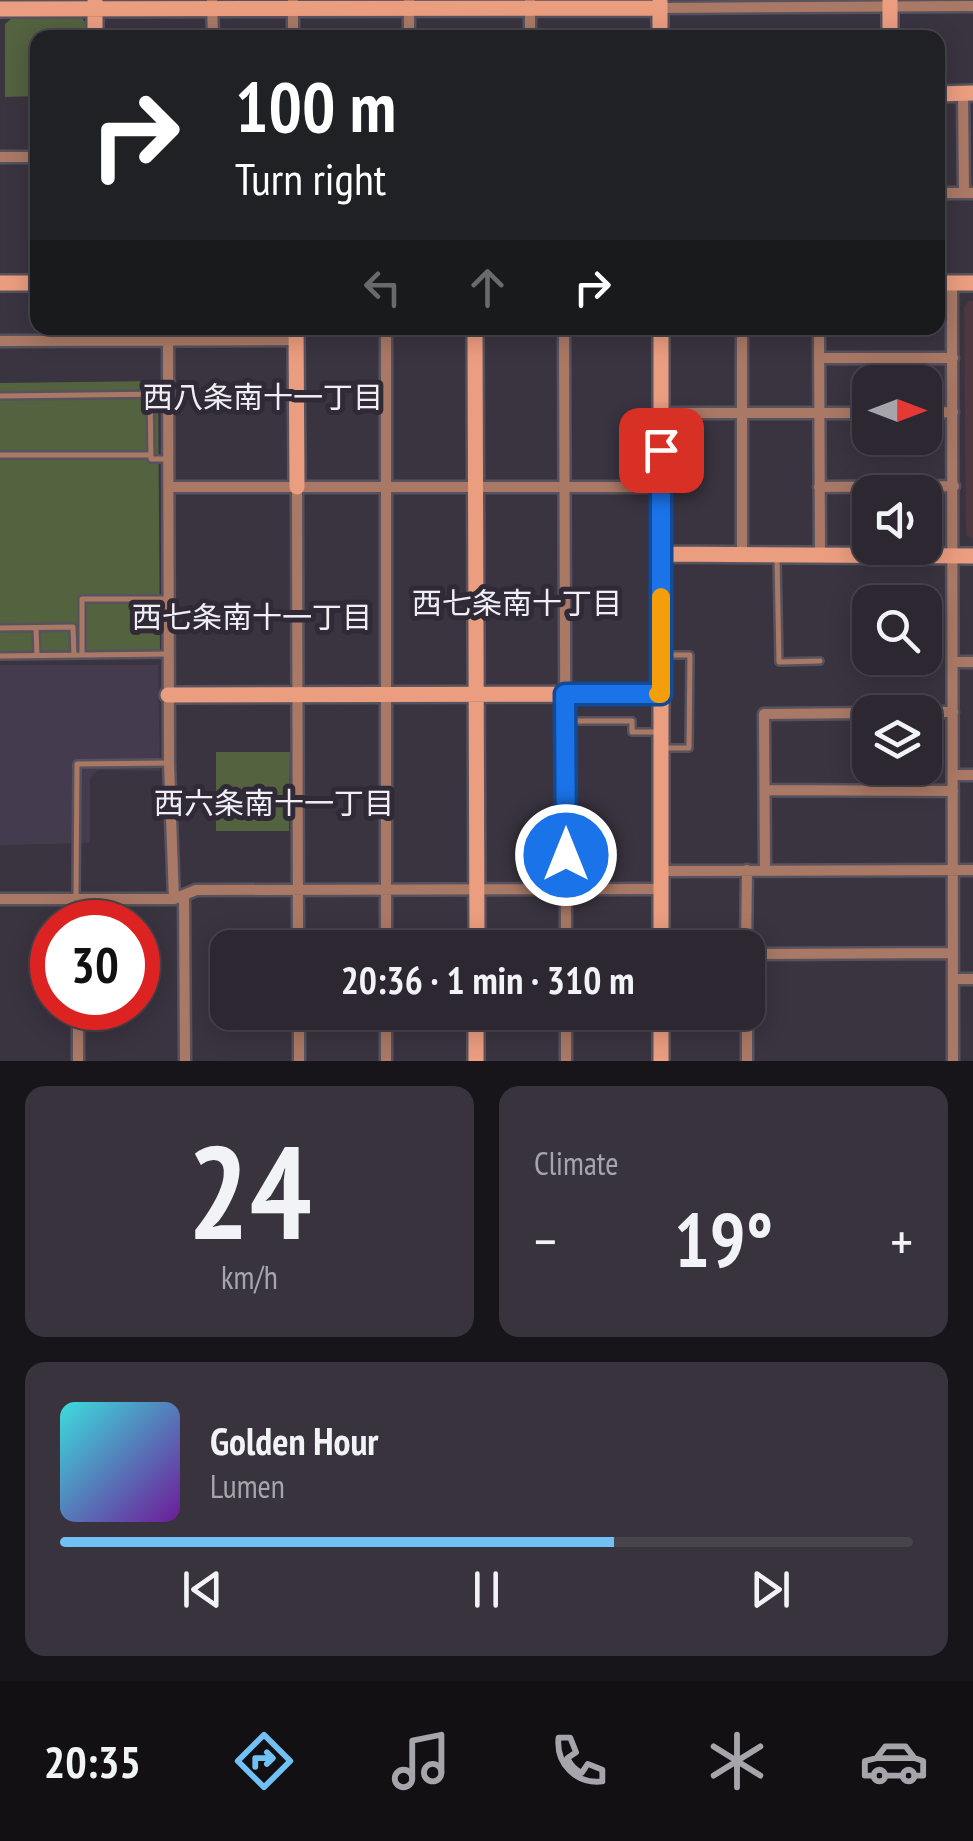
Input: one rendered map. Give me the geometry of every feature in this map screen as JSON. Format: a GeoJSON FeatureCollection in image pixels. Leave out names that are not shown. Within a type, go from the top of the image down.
{"type":"FeatureCollection","features":[{"type":"Feature","properties":{"kind":"street"},"geometry":{"type":"LineString","coordinates":[[890,3],[890,30]]}},
{"type":"Feature","properties":{"kind":"street"},"geometry":{"type":"LineString","coordinates":[[0,9],[95,4],[973,6]]}},
{"type":"Feature","properties":{"kind":"street"},"geometry":{"type":"LineString","coordinates":[[95,4],[95,30]]}},
{"type":"Feature","properties":{"kind":"street"},"geometry":{"type":"LineString","coordinates":[[212,4],[212,30]]}},
{"type":"Feature","properties":{"kind":"street"},"geometry":{"type":"LineString","coordinates":[[292,4],[293,30]]}},
{"type":"Feature","properties":{"kind":"street"},"geometry":{"type":"LineString","coordinates":[[409,4],[409,30]]}},
{"type":"Feature","properties":{"kind":"street"},"geometry":{"type":"LineString","coordinates":[[530,4],[530,30]]}},
{"type":"Feature","properties":{"kind":"street"},"geometry":{"type":"LineString","coordinates":[[660,4],[660,30]]}},
{"type":"Feature","properties":{"kind":"street"},"geometry":{"type":"LineString","coordinates":[[968,94],[969,193]]}},
{"type":"Feature","properties":{"kind":"street"},"geometry":{"type":"LineString","coordinates":[[0,157],[30,157]]}},
{"type":"Feature","properties":{"kind":"street"},"geometry":{"type":"LineString","coordinates":[[0,284],[30,283]]}},
{"type":"Feature","properties":{"kind":"street"},"geometry":{"type":"LineString","coordinates":[[953,1061],[953,358],[945,283],[973,283]]}},
{"type":"Feature","properties":{"kind":"street"},"geometry":{"type":"LineString","coordinates":[[168,335],[169,763],[185,1061]]}},
{"type":"Feature","properties":{"kind":"street"},"geometry":{"type":"LineString","coordinates":[[0,341],[168,341],[278,335]]}},
{"type":"Feature","properties":{"kind":"street"},"geometry":{"type":"LineString","coordinates":[[296,335],[297,930]]}},
{"type":"Feature","properties":{"kind":"street"},"geometry":{"type":"LineString","coordinates":[[386,335],[386,930]]}},
{"type":"Feature","properties":{"kind":"street"},"geometry":{"type":"LineString","coordinates":[[475,335],[476,930]]}},
{"type":"Feature","properties":{"kind":"street"},"geometry":{"type":"LineString","coordinates":[[564,335],[566,930]]}},
{"type":"Feature","properties":{"kind":"street"},"geometry":{"type":"LineString","coordinates":[[661,335],[662,930]]}},
{"type":"Feature","properties":{"kind":"street"},"geometry":{"type":"LineString","coordinates":[[742,335],[742,556]]}},
{"type":"Feature","properties":{"kind":"street"},"geometry":{"type":"LineString","coordinates":[[820,335],[820,556]]}},
{"type":"Feature","properties":{"kind":"street"},"geometry":{"type":"LineString","coordinates":[[820,358],[953,358]]}},
{"type":"Feature","properties":{"kind":"street"},"geometry":{"type":"LineString","coordinates":[[942,412],[953,412]]}},
{"type":"Feature","properties":{"kind":"street"},"geometry":{"type":"LineString","coordinates":[[662,414],[852,413]]}},
{"type":"Feature","properties":{"kind":"street"},"geometry":{"type":"LineString","coordinates":[[819,487],[954,486]]}},
{"type":"Feature","properties":{"kind":"street"},"geometry":{"type":"LineString","coordinates":[[169,488],[661,488]]}},
{"type":"Feature","properties":{"kind":"street"},"geometry":{"type":"LineString","coordinates":[[661,554],[973,556]]}},
{"type":"Feature","properties":{"kind":"street"},"geometry":{"type":"LineString","coordinates":[[953,662],[973,662]]}},
{"type":"Feature","properties":{"kind":"street"},"geometry":{"type":"LineString","coordinates":[[168,695],[661,694]]}},
{"type":"Feature","properties":{"kind":"street"},"geometry":{"type":"LineString","coordinates":[[942,712],[953,712]]}},
{"type":"Feature","properties":{"kind":"street"},"geometry":{"type":"LineString","coordinates":[[765,870],[764,714],[852,713]]}},
{"type":"Feature","properties":{"kind":"street"},"geometry":{"type":"LineString","coordinates":[[953,775],[973,775]]}},
{"type":"Feature","properties":{"kind":"street"},"geometry":{"type":"LineString","coordinates":[[765,790],[953,791]]}},
{"type":"Feature","properties":{"kind":"street"},"geometry":{"type":"LineString","coordinates":[[747,870],[747,930]]}},
{"type":"Feature","properties":{"kind":"street"},"geometry":{"type":"LineString","coordinates":[[661,871],[973,870]]}},
{"type":"Feature","properties":{"kind":"street"},"geometry":{"type":"LineString","coordinates":[[0,900],[179,896],[196,890],[662,888]]}},
{"type":"Feature","properties":{"kind":"street"},"geometry":{"type":"LineString","coordinates":[[765,951],[952,953]]}},
{"type":"Feature","properties":{"kind":"street"},"geometry":{"type":"LineString","coordinates":[[952,979],[973,979]]}},
{"type":"Feature","properties":{"kind":"street"},"geometry":{"type":"LineString","coordinates":[[78,1030],[78,1061]]}},
{"type":"Feature","properties":{"kind":"street"},"geometry":{"type":"LineString","coordinates":[[298,1030],[299,1061]]}},
{"type":"Feature","properties":{"kind":"street"},"geometry":{"type":"LineString","coordinates":[[386,1030],[386,1061]]}},
{"type":"Feature","properties":{"kind":"street"},"geometry":{"type":"LineString","coordinates":[[476,1030],[476,1061]]}},
{"type":"Feature","properties":{"kind":"street"},"geometry":{"type":"LineString","coordinates":[[566,1030],[566,1061]]}},
{"type":"Feature","properties":{"kind":"street"},"geometry":{"type":"LineString","coordinates":[[662,1030],[662,1061]]}},
{"type":"Feature","properties":{"kind":"street"},"geometry":{"type":"LineString","coordinates":[[747,1030],[747,1061]]}},
{"type":"Feature","properties":{"kind":"lane"},"geometry":{"type":"LineString","coordinates":[[150,394],[150,459],[169,460]]}},
{"type":"Feature","properties":{"kind":"lane"},"geometry":{"type":"LineString","coordinates":[[0,396],[168,394]]}},
{"type":"Feature","properties":{"kind":"lane"},"geometry":{"type":"LineString","coordinates":[[0,455],[150,455]]}},
{"type":"Feature","properties":{"kind":"lane"},"geometry":{"type":"LineString","coordinates":[[777,556],[779,662],[820,662]]}},
{"type":"Feature","properties":{"kind":"lane"},"geometry":{"type":"LineString","coordinates":[[78,655],[82,598],[168,600]]}},
{"type":"Feature","properties":{"kind":"lane"},"geometry":{"type":"LineString","coordinates":[[0,628],[74,627],[78,655]]}},
{"type":"Feature","properties":{"kind":"lane"},"geometry":{"type":"LineString","coordinates":[[36,628],[37,655]]}},
{"type":"Feature","properties":{"kind":"lane"},"geometry":{"type":"LineString","coordinates":[[0,656],[168,654]]}},
{"type":"Feature","properties":{"kind":"lane"},"geometry":{"type":"LineString","coordinates":[[565,721],[632,720],[632,732],[689,748],[690,655],[661,655]]}},
{"type":"Feature","properties":{"kind":"lane"},"geometry":{"type":"LineString","coordinates":[[76,898],[77,764],[169,763]]}},
{"type":"Feature","properties":{"kind":"shaded area"},"geometry":{"type":"Polygon","coordinates":[[[973,301],[973,539],[966,535],[964,307],[973,301]]]}},
{"type":"Feature","properties":{"kind":"shaded area"},"geometry":{"type":"Polygon","coordinates":[[[0,665],[158,665],[160,771],[98,770],[90,778],[90,843],[0,845],[0,665]]]}},
{"type":"Feature","properties":{"kind":"green space"},"geometry":{"type":"Polygon","coordinates":[[[82,18],[88,27],[30,30],[30,96],[5,97],[5,24],[11,19],[82,18]]]}},
{"type":"Feature","properties":{"kind":"green space"},"geometry":{"type":"Polygon","coordinates":[[[158,381],[160,651],[0,653],[0,383],[158,381]]]}},
{"type":"Feature","properties":{"kind":"green space"},"geometry":{"type":"Polygon","coordinates":[[[216,752],[290,752],[289,831],[216,831],[216,752]]]}},
{"type":"Feature","properties":{"kind":"slow traffic"},"geometry":{"type":"LineString","coordinates":[[658,694],[661,597]]}},
{"type":"Feature","properties":{"kind":"district","name":"西八条南十一丁目"},"geometry":{"type":"Point","coordinates":[263,396]}},
{"type":"Feature","properties":{"kind":"district","name":"西七条南十丁目"},"geometry":{"type":"Point","coordinates":[517,602]}},
{"type":"Feature","properties":{"kind":"district","name":"西七条南十一丁目"},"geometry":{"type":"Point","coordinates":[252,616]}},
{"type":"Feature","properties":{"kind":"district","name":"西六条南十一丁目"},"geometry":{"type":"Point","coordinates":[274,802]}},
{"type":"Feature","properties":{"kind":"route"},"geometry":{"type":"LineString","coordinates":[[566,855],[565,694],[661,694],[661,450]]}}]}
